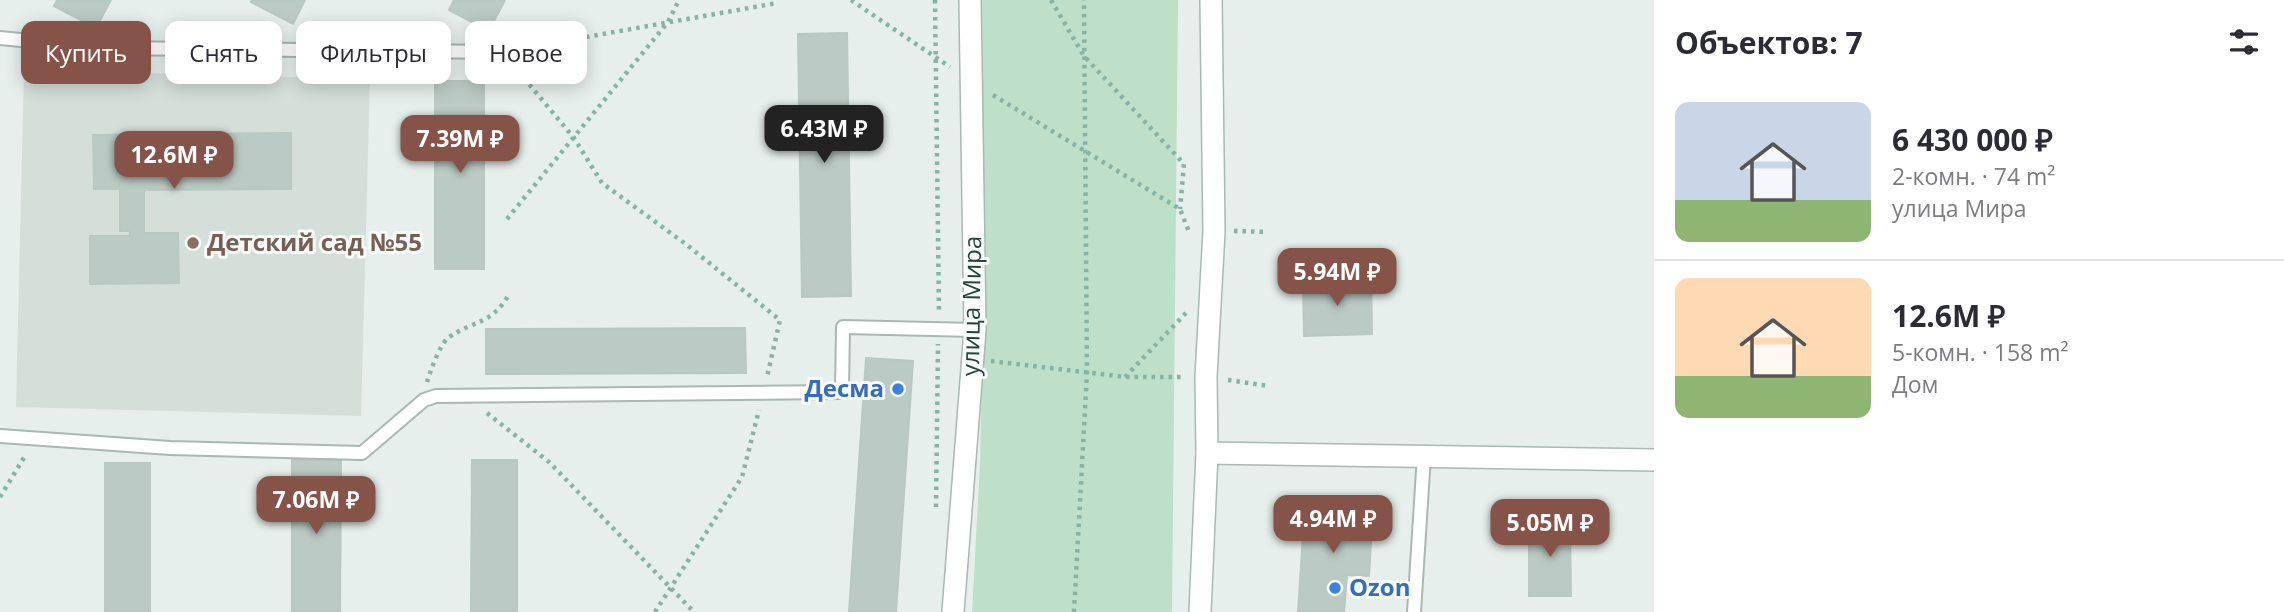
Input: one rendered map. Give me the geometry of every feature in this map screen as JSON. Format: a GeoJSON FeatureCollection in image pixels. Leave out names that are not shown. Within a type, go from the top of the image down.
{"type":"FeatureCollection","features":[{"type":"Feature","properties":{"kind":"street","name":"улица Мира"},"geometry":{"type":"LineString","coordinates":[[953,612],[975,330],[970,0]]}},
{"type":"Feature","properties":{"kind":"street"},"geometry":{"type":"LineString","coordinates":[[1200,612],[1207,453],[1206,377],[1214,231],[1211,0]]}},
{"type":"Feature","properties":{"kind":"street"},"geometry":{"type":"LineString","coordinates":[[1207,453],[1654,460]]}},
{"type":"Feature","properties":{"kind":"lane"},"geometry":{"type":"LineString","coordinates":[[0,38],[103,48],[465,52]]}},
{"type":"Feature","properties":{"kind":"lane"},"geometry":{"type":"LineString","coordinates":[[0,436],[170,448],[362,453],[424,400],[436,396],[842,392],[843,327],[975,330]]}},
{"type":"Feature","properties":{"kind":"lane"},"geometry":{"type":"LineString","coordinates":[[1415,612],[1424,456]]}},
{"type":"Feature","properties":{"kind":"path"},"geometry":{"type":"LineString","coordinates":[[508,219],[668,22],[679,0]]}},
{"type":"Feature","properties":{"kind":"path"},"geometry":{"type":"LineString","coordinates":[[852,0],[971,81],[1180,209]]}},
{"type":"Feature","properties":{"kind":"path"},"geometry":{"type":"LineString","coordinates":[[935,0],[939,328],[936,510]]}},
{"type":"Feature","properties":{"kind":"path"},"geometry":{"type":"LineString","coordinates":[[1051,0],[1084,56],[1184,163],[1180,209],[1189,232]]}},
{"type":"Feature","properties":{"kind":"path"},"geometry":{"type":"LineString","coordinates":[[1074,612],[1087,373],[1083,0]]}},
{"type":"Feature","properties":{"kind":"path"},"geometry":{"type":"LineString","coordinates":[[587,37],[777,3]]}},
{"type":"Feature","properties":{"kind":"path"},"geometry":{"type":"LineString","coordinates":[[529,84],[574,138],[602,183],[687,245],[780,320],[742,477],[655,612]]}},
{"type":"Feature","properties":{"kind":"path"},"geometry":{"type":"LineString","coordinates":[[424,400],[429,372],[446,339],[485,321],[503,305],[509,294]]}},
{"type":"Feature","properties":{"kind":"path"},"geometry":{"type":"LineString","coordinates":[[938,358],[974,359],[1125,377],[1206,377],[1269,386]]}},
{"type":"Feature","properties":{"kind":"path"},"geometry":{"type":"LineString","coordinates":[[464,396],[549,462],[694,612]]}},
{"type":"Feature","properties":{"kind":"path"},"geometry":{"type":"LineString","coordinates":[[0,497],[35,438]]}},
{"type":"Feature","properties":{"kind":"shaded area","name":"Детский сад №55"},"geometry":{"type":"Polygon","coordinates":[[[151,73],[165,74],[165,84],[282,84],[282,77],[296,77],[296,84],[370,84],[361,416],[16,407],[24,84],[151,84],[151,73]]]}},
{"type":"Feature","properties":{"kind":"green space"},"geometry":{"type":"Polygon","coordinates":[[[982,0],[1178,0],[1172,612],[972,612],[980,463],[984,269],[982,0]]]}},
{"type":"Feature","properties":{"kind":"building"},"geometry":{"type":"Polygon","coordinates":[[[57,0],[111,0],[100,21],[83,21],[54,6],[57,0]]]}},
{"type":"Feature","properties":{"kind":"building"},"geometry":{"type":"Polygon","coordinates":[[[305,0],[293,24],[251,2],[305,0]]]}},
{"type":"Feature","properties":{"kind":"building"},"geometry":{"type":"Polygon","coordinates":[[[454,0],[505,0],[494,21],[470,21],[449,10],[454,0]]]}},
{"type":"Feature","properties":{"kind":"building"},"geometry":{"type":"Polygon","coordinates":[[[847,33],[851,296],[802,297],[798,34],[847,33]]]}},
{"type":"Feature","properties":{"kind":"building"},"geometry":{"type":"Polygon","coordinates":[[[465,81],[465,84],[484,84],[484,269],[435,269],[435,84],[465,81]]]}},
{"type":"Feature","properties":{"kind":"building"},"geometry":{"type":"Polygon","coordinates":[[[291,133],[291,189],[144,190],[144,233],[178,233],[179,283],[90,284],[90,236],[130,236],[130,231],[120,231],[120,189],[94,189],[93,135],[291,133]]]}},
{"type":"Feature","properties":{"kind":"building"},"geometry":{"type":"Polygon","coordinates":[[[1371,281],[1372,334],[1304,336],[1303,282],[1371,281]]]}},
{"type":"Feature","properties":{"kind":"building"},"geometry":{"type":"Polygon","coordinates":[[[745,328],[746,373],[486,374],[486,329],[745,328]]]}},
{"type":"Feature","properties":{"kind":"building"},"geometry":{"type":"Polygon","coordinates":[[[866,358],[913,361],[896,612],[849,612],[866,358]]]}},
{"type":"Feature","properties":{"kind":"building"},"geometry":{"type":"Polygon","coordinates":[[[292,460],[341,460],[340,612],[292,612],[292,460]]]}},
{"type":"Feature","properties":{"kind":"building"},"geometry":{"type":"Polygon","coordinates":[[[472,460],[517,460],[517,612],[471,612],[472,460]]]}},
{"type":"Feature","properties":{"kind":"building"},"geometry":{"type":"Polygon","coordinates":[[[105,463],[150,463],[150,612],[105,612],[105,463]]]}},
{"type":"Feature","properties":{"kind":"building"},"geometry":{"type":"Polygon","coordinates":[[[1305,504],[1373,509],[1369,576],[1347,575],[1344,612],[1298,612],[1305,504]]]}},
{"type":"Feature","properties":{"kind":"building"},"geometry":{"type":"Polygon","coordinates":[[[1529,522],[1570,522],[1571,596],[1529,596],[1529,522]]]}},
{"type":"Feature","properties":{"kind":"place","name":"Детский сад №55"},"geometry":{"type":"Point","coordinates":[193,243]}},
{"type":"Feature","properties":{"kind":"place","name":"Десма"},"geometry":{"type":"Point","coordinates":[898,389]}},
{"type":"Feature","properties":{"kind":"place","name":"Ozon"},"geometry":{"type":"Point","coordinates":[1335,588]}}]}
